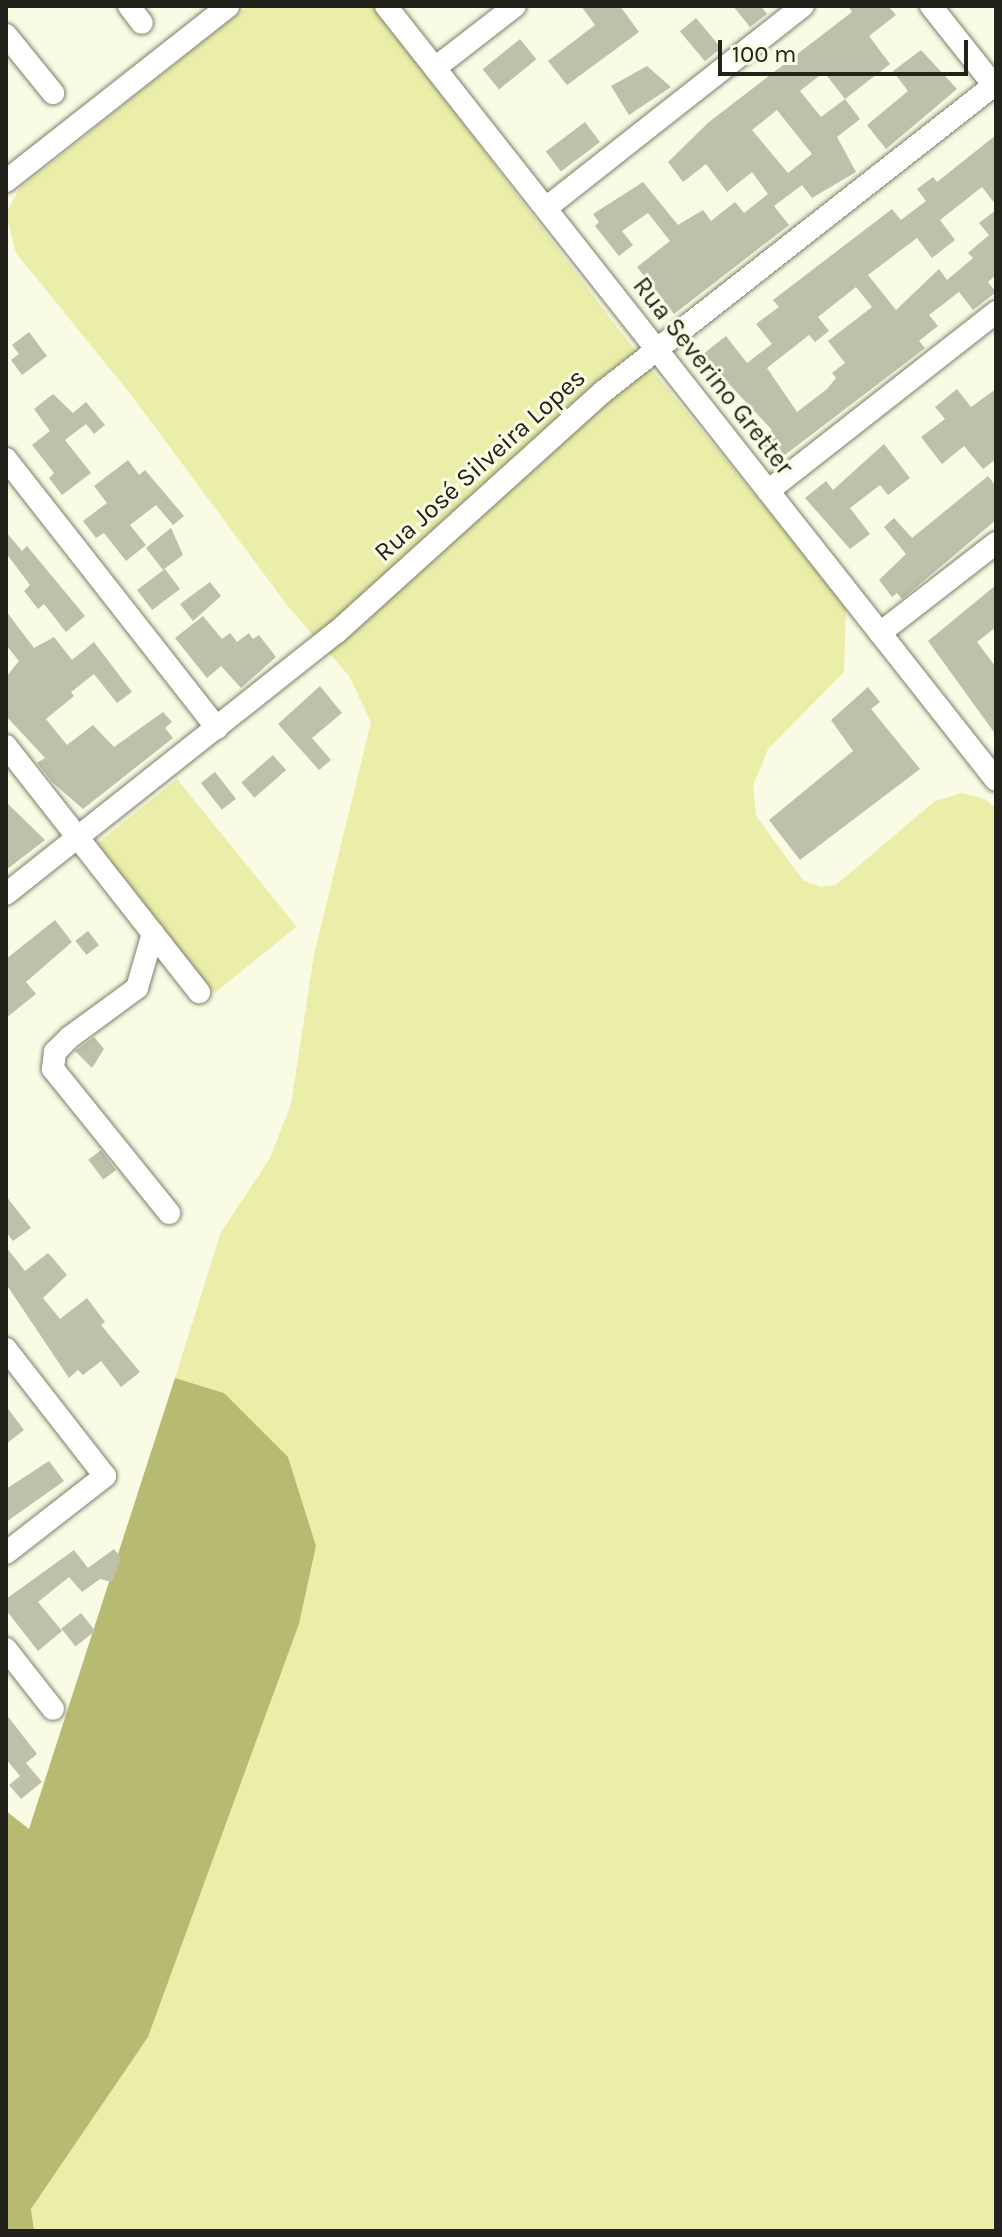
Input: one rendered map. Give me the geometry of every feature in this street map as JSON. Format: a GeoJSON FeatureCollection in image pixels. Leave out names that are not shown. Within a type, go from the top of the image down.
{"type":"FeatureCollection","features":[{"type":"Feature","properties":{"kind":"street"},"geometry":{"type":"LineString","coordinates":[[6,181],[228,6]]}},
{"type":"Feature","properties":{"kind":"street","name":"Rua Severino Gretter"},"geometry":{"type":"LineString","coordinates":[[386,6],[994,774]]}},
{"type":"Feature","properties":{"kind":"street"},"geometry":{"type":"LineString","coordinates":[[435,68],[515,6]]}},
{"type":"Feature","properties":{"kind":"street"},"geometry":{"type":"LineString","coordinates":[[546,208],[803,6]]}},
{"type":"Feature","properties":{"kind":"street"},"geometry":{"type":"LineString","coordinates":[[931,6],[995,86]]}},
{"type":"Feature","properties":{"kind":"street"},"geometry":{"type":"LineString","coordinates":[[6,35],[53,93]]}},
{"type":"Feature","properties":{"kind":"street","name":"Rua José Silveira Lopes"},"geometry":{"type":"LineString","coordinates":[[6,894],[337,632],[571,418],[995,86]]}},
{"type":"Feature","properties":{"kind":"street"},"geometry":{"type":"LineString","coordinates":[[768,491],[996,312]]}},
{"type":"Feature","properties":{"kind":"street"},"geometry":{"type":"LineString","coordinates":[[6,459],[217,728]]}},
{"type":"Feature","properties":{"kind":"street"},"geometry":{"type":"LineString","coordinates":[[880,633],[996,543]]}},
{"type":"Feature","properties":{"kind":"street"},"geometry":{"type":"LineString","coordinates":[[6,746],[199,992]]}},
{"type":"Feature","properties":{"kind":"street"},"geometry":{"type":"LineString","coordinates":[[153,933],[137,988],[69,1038],[55,1052],[53,1069],[169,1213]]}},
{"type":"Feature","properties":{"kind":"street"},"geometry":{"type":"LineString","coordinates":[[6,1349],[105,1476],[6,1553]]}},
{"type":"Feature","properties":{"kind":"street"},"geometry":{"type":"LineString","coordinates":[[6,1649],[53,1709]]}},
{"type":"Feature","properties":{"kind":"green space"},"geometry":{"type":"Polygon","coordinates":[[[248,6],[374,6],[620,331],[846,606],[844,672],[768,749],[753,786],[756,816],[803,880],[820,887],[836,885],[935,801],[962,793],[985,799],[996,809],[996,2231],[34,2231],[31,2209],[148,2037],[299,1624],[316,1546],[288,1457],[224,1393],[175,1378],[221,1232],[270,1158],[291,1104],[314,955],[371,722],[349,676],[290,609],[132,396],[16,253],[6,213],[20,188],[248,6]]]}},
{"type":"Feature","properties":{"kind":"green space"},"geometry":{"type":"Polygon","coordinates":[[[177,779],[297,927],[214,993],[95,846],[177,779]]]}},
{"type":"Feature","properties":{"kind":"green space"},"geometry":{"type":"Polygon","coordinates":[[[175,1378],[224,1393],[288,1457],[316,1546],[299,1624],[148,2037],[31,2209],[34,2231],[6,2231],[6,1811],[29,1829],[175,1378]]]}},
{"type":"Feature","properties":{"kind":"building"},"geometry":{"type":"Polygon","coordinates":[[[581,6],[620,6],[639,32],[567,85],[548,61],[595,25],[581,6]]]}},
{"type":"Feature","properties":{"kind":"building"},"geometry":{"type":"Polygon","coordinates":[[[733,6],[761,6],[767,14],[750,27],[733,6]]]}},
{"type":"Feature","properties":{"kind":"building"},"geometry":{"type":"Polygon","coordinates":[[[848,6],[888,6],[896,15],[869,36],[890,64],[845,99],[860,119],[837,137],[856,172],[812,198],[802,185],[774,206],[789,225],[674,314],[637,267],[670,241],[648,213],[622,231],[633,245],[619,256],[595,226],[599,222],[593,214],[643,182],[678,225],[703,210],[711,221],[735,202],[744,213],[768,194],[752,172],[727,192],[706,164],[683,182],[668,162],[709,122],[852,12],[848,6]],[[824,72],[800,91],[821,117],[845,99],[824,72]],[[777,110],[752,130],[788,173],[812,154],[777,110]]]}},
{"type":"Feature","properties":{"kind":"building"},"geometry":{"type":"Polygon","coordinates":[[[696,18],[721,48],[705,61],[680,31],[696,18]]]}},
{"type":"Feature","properties":{"kind":"building"},"geometry":{"type":"Polygon","coordinates":[[[520,39],[536,59],[499,89],[483,69],[520,39]]]}},
{"type":"Feature","properties":{"kind":"building"},"geometry":{"type":"Polygon","coordinates":[[[921,50],[957,89],[886,149],[867,125],[908,91],[893,71],[921,50]]]}},
{"type":"Feature","properties":{"kind":"building"},"geometry":{"type":"Polygon","coordinates":[[[647,66],[671,87],[629,115],[611,86],[647,66]]]}},
{"type":"Feature","properties":{"kind":"building"},"geometry":{"type":"Polygon","coordinates":[[[585,122],[600,142],[561,171],[546,151],[585,122]]]}},
{"type":"Feature","properties":{"kind":"building"},"geometry":{"type":"Polygon","coordinates":[[[996,135],[996,205],[982,187],[940,220],[955,240],[932,258],[917,238],[868,275],[896,310],[939,269],[947,280],[973,258],[968,253],[989,235],[979,223],[996,210],[996,275],[988,282],[996,292],[973,310],[959,292],[929,315],[938,326],[919,341],[925,348],[773,464],[756,443],[772,430],[702,355],[726,336],[747,363],[772,344],[756,324],[779,307],[773,300],[892,209],[901,220],[926,201],[917,189],[933,177],[937,182],[996,135]],[[856,287],[818,317],[829,331],[815,342],[809,335],[767,368],[797,412],[827,389],[836,378],[832,373],[845,363],[828,341],[872,307],[856,287]]]}},
{"type":"Feature","properties":{"kind":"building"},"geometry":{"type":"Polygon","coordinates":[[[29,332],[47,356],[22,375],[11,360],[19,354],[12,345],[29,332]]]}},
{"type":"Feature","properties":{"kind":"building"},"geometry":{"type":"Polygon","coordinates":[[[957,389],[971,407],[996,389],[996,459],[983,469],[964,446],[942,464],[921,437],[945,419],[935,407],[957,389]]]}},
{"type":"Feature","properties":{"kind":"building"},"geometry":{"type":"Polygon","coordinates":[[[53,394],[73,413],[86,402],[105,425],[94,434],[86,424],[65,440],[91,473],[62,495],[49,478],[54,473],[32,445],[50,431],[34,409],[53,394]]]}},
{"type":"Feature","properties":{"kind":"building"},"geometry":{"type":"Polygon","coordinates":[[[884,444],[910,478],[888,495],[880,485],[850,508],[870,534],[850,549],[805,498],[826,481],[833,490],[884,444]]]}},
{"type":"Feature","properties":{"kind":"building"},"geometry":{"type":"Polygon","coordinates":[[[128,460],[139,475],[145,470],[184,516],[173,525],[156,505],[130,525],[146,545],[126,561],[104,533],[96,538],[83,521],[107,503],[94,486],[128,460]]]}},
{"type":"Feature","properties":{"kind":"building"},"geometry":{"type":"Polygon","coordinates":[[[988,476],[996,486],[996,520],[902,599],[897,593],[892,597],[879,580],[906,554],[884,527],[894,518],[912,538],[988,476]]]}},
{"type":"Feature","properties":{"kind":"building"},"geometry":{"type":"Polygon","coordinates":[[[171,528],[183,555],[163,570],[146,548],[171,528]]]}},
{"type":"Feature","properties":{"kind":"building"},"geometry":{"type":"Polygon","coordinates":[[[6,532],[22,551],[27,546],[85,616],[66,632],[44,604],[38,609],[24,591],[30,585],[6,553],[6,532]]]}},
{"type":"Feature","properties":{"kind":"building"},"geometry":{"type":"Polygon","coordinates":[[[165,569],[180,589],[152,610],[137,590],[165,569]]]}},
{"type":"Feature","properties":{"kind":"building"},"geometry":{"type":"Polygon","coordinates":[[[210,582],[221,596],[193,621],[180,604],[210,582]]]}},
{"type":"Feature","properties":{"kind":"building"},"geometry":{"type":"Polygon","coordinates":[[[996,585],[996,627],[977,642],[996,667],[996,735],[928,641],[996,585]]]}},
{"type":"Feature","properties":{"kind":"building"},"geometry":{"type":"Polygon","coordinates":[[[6,611],[34,648],[54,637],[72,660],[94,642],[132,692],[117,703],[94,674],[71,692],[74,696],[46,719],[67,745],[93,725],[114,747],[163,712],[172,722],[165,728],[173,738],[83,809],[53,783],[37,763],[45,758],[6,716],[6,677],[19,661],[6,645],[6,611]]]}},
{"type":"Feature","properties":{"kind":"building"},"geometry":{"type":"Polygon","coordinates":[[[203,616],[222,639],[230,633],[237,642],[249,633],[253,639],[259,635],[276,657],[241,688],[221,666],[207,678],[175,638],[203,616]]]}},
{"type":"Feature","properties":{"kind":"building"},"geometry":{"type":"Polygon","coordinates":[[[320,686],[342,713],[312,738],[331,760],[319,770],[278,724],[320,686]]]}},
{"type":"Feature","properties":{"kind":"building"},"geometry":{"type":"Polygon","coordinates":[[[868,687],[880,702],[871,709],[920,769],[800,860],[769,820],[853,751],[831,720],[868,687]]]}},
{"type":"Feature","properties":{"kind":"building"},"geometry":{"type":"Polygon","coordinates":[[[273,755],[286,770],[254,798],[241,783],[273,755]]]}},
{"type":"Feature","properties":{"kind":"building"},"geometry":{"type":"Polygon","coordinates":[[[215,772],[236,799],[222,810],[201,783],[215,772]]]}},
{"type":"Feature","properties":{"kind":"building"},"geometry":{"type":"Polygon","coordinates":[[[6,802],[45,840],[6,870],[6,802]]]}},
{"type":"Feature","properties":{"kind":"building"},"geometry":{"type":"Polygon","coordinates":[[[55,920],[72,942],[26,982],[36,994],[6,1018],[6,959],[55,920]]]}},
{"type":"Feature","properties":{"kind":"building"},"geometry":{"type":"Polygon","coordinates":[[[88,931],[99,945],[86,955],[75,941],[88,931]]]}},
{"type":"Feature","properties":{"kind":"building"},"geometry":{"type":"Polygon","coordinates":[[[94,1037],[104,1049],[92,1068],[75,1051],[94,1037]]]}},
{"type":"Feature","properties":{"kind":"building"},"geometry":{"type":"Polygon","coordinates":[[[101,1150],[116,1170],[103,1180],[88,1160],[101,1150]]]}},
{"type":"Feature","properties":{"kind":"building"},"geometry":{"type":"Polygon","coordinates":[[[6,1196],[31,1228],[13,1241],[6,1232],[6,1196]]]}},
{"type":"Feature","properties":{"kind":"building"},"geometry":{"type":"Polygon","coordinates":[[[6,1247],[25,1271],[48,1253],[67,1275],[43,1298],[60,1319],[87,1298],[105,1322],[101,1325],[140,1372],[121,1387],[101,1361],[83,1375],[78,1370],[69,1378],[6,1284],[6,1247]]]}},
{"type":"Feature","properties":{"kind":"building"},"geometry":{"type":"Polygon","coordinates":[[[6,1406],[24,1430],[6,1444],[6,1406]]]}},
{"type":"Feature","properties":{"kind":"building"},"geometry":{"type":"Polygon","coordinates":[[[49,1461],[64,1481],[6,1522],[6,1489],[49,1461]]]}},
{"type":"Feature","properties":{"kind":"building"},"geometry":{"type":"Polygon","coordinates":[[[114,1549],[121,1558],[112,1582],[100,1579],[82,1592],[69,1577],[38,1602],[62,1631],[38,1651],[6,1610],[6,1599],[74,1550],[88,1568],[114,1549]]]}},
{"type":"Feature","properties":{"kind":"building"},"geometry":{"type":"Polygon","coordinates":[[[81,1613],[95,1631],[75,1647],[61,1628],[81,1613]]]}},
{"type":"Feature","properties":{"kind":"building"},"geometry":{"type":"Polygon","coordinates":[[[6,1714],[37,1754],[26,1763],[42,1782],[21,1799],[9,1785],[20,1776],[6,1759],[6,1714]]]}}]}
